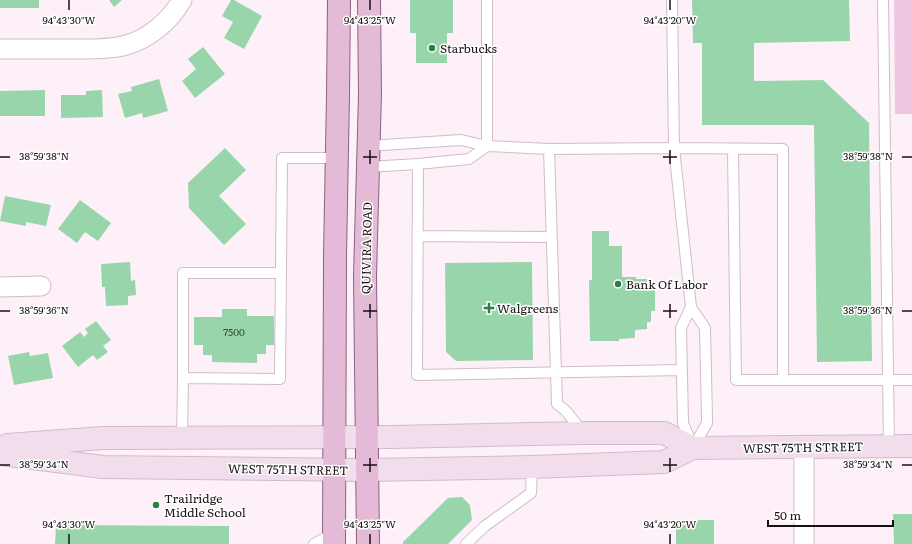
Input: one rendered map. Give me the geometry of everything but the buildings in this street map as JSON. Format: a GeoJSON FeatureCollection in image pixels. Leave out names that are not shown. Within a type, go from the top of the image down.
{"type":"FeatureCollection","features":[{"type":"Feature","properties":{"kind":"main road"},"geometry":{"type":"LineString","coordinates":[[334,538],[334,256],[339,0]]}},
{"type":"Feature","properties":{"kind":"main road","name":"QUIVIRA ROAD"},"geometry":{"type":"LineString","coordinates":[[368,544],[365,276],[370,94],[369,0]]}},
{"type":"Feature","properties":{"kind":"main road"},"geometry":{"type":"LineString","coordinates":[[337,158],[368,158]]}},
{"type":"Feature","properties":{"kind":"main road","name":"WEST 75TH STREET"},"geometry":{"type":"LineString","coordinates":[[0,445],[103,438],[368,437],[664,433],[693,448]]}},
{"type":"Feature","properties":{"kind":"main road","name":"WEST 75TH STREET"},"geometry":{"type":"LineString","coordinates":[[0,454],[103,467],[368,470],[532,467],[664,462],[693,448],[912,446]]}},
{"type":"Feature","properties":{"kind":"street"},"geometry":{"type":"LineString","coordinates":[[0,49],[111,48],[124,46],[142,38],[162,25],[176,12],[182,0]]}},
{"type":"Feature","properties":{"kind":"street"},"geometry":{"type":"LineString","coordinates":[[0,287],[41,286]]}},
{"type":"Feature","properties":{"kind":"street"},"geometry":{"type":"LineString","coordinates":[[804,447],[804,544]]}},
{"type":"Feature","properties":{"kind":"lane"},"geometry":{"type":"LineString","coordinates":[[487,0],[487,146]]}},
{"type":"Feature","properties":{"kind":"lane"},"geometry":{"type":"LineString","coordinates":[[672,0],[674,148],[691,307],[705,328],[707,423],[693,448]]}},
{"type":"Feature","properties":{"kind":"lane"},"geometry":{"type":"LineString","coordinates":[[883,0],[889,446]]}},
{"type":"Feature","properties":{"kind":"lane"},"geometry":{"type":"LineString","coordinates":[[368,158],[461,140],[487,146],[549,149],[783,149],[783,380]]}},
{"type":"Feature","properties":{"kind":"lane"},"geometry":{"type":"LineString","coordinates":[[368,158],[418,164],[469,159],[487,146]]}},
{"type":"Feature","properties":{"kind":"lane"},"geometry":{"type":"LineString","coordinates":[[733,148],[736,380],[912,380]]}},
{"type":"Feature","properties":{"kind":"lane"},"geometry":{"type":"LineString","coordinates":[[549,149],[557,404],[565,410],[584,433]]}},
{"type":"Feature","properties":{"kind":"lane"},"geometry":{"type":"LineString","coordinates":[[183,378],[280,379],[282,158],[337,158]]}},
{"type":"Feature","properties":{"kind":"lane"},"geometry":{"type":"LineString","coordinates":[[418,164],[417,375],[556,374],[682,370]]}},
{"type":"Feature","properties":{"kind":"lane"},"geometry":{"type":"LineString","coordinates":[[418,236],[551,237]]}},
{"type":"Feature","properties":{"kind":"lane"},"geometry":{"type":"LineString","coordinates":[[182,438],[184,273],[281,273]]}},
{"type":"Feature","properties":{"kind":"lane"},"geometry":{"type":"LineString","coordinates":[[691,307],[681,328],[683,423],[693,448]]}},
{"type":"Feature","properties":{"kind":"lane"},"geometry":{"type":"LineString","coordinates":[[466,544],[485,526],[531,493],[532,467]]}},
{"type":"Feature","properties":{"kind":"lane"},"geometry":{"type":"LineString","coordinates":[[314,544],[334,538]]}},
{"type":"Feature","properties":{"kind":"shaded area"},"geometry":{"type":"Polygon","coordinates":[[[894,0],[912,0],[912,114],[895,114],[894,0]]]}},
{"type":"Feature","properties":{"kind":"place","name":"Starbucks"},"geometry":{"type":"Point","coordinates":[432,48]}},
{"type":"Feature","properties":{"kind":"place","name":"Bank Of Labor"},"geometry":{"type":"Point","coordinates":[618,284]}},
{"type":"Feature","properties":{"kind":"place","name":"Walgreens"},"geometry":{"type":"Point","coordinates":[489,308]}},
{"type":"Feature","properties":{"kind":"place","name":"Trailridge Middle School"},"geometry":{"type":"Point","coordinates":[156,505]}}]}
